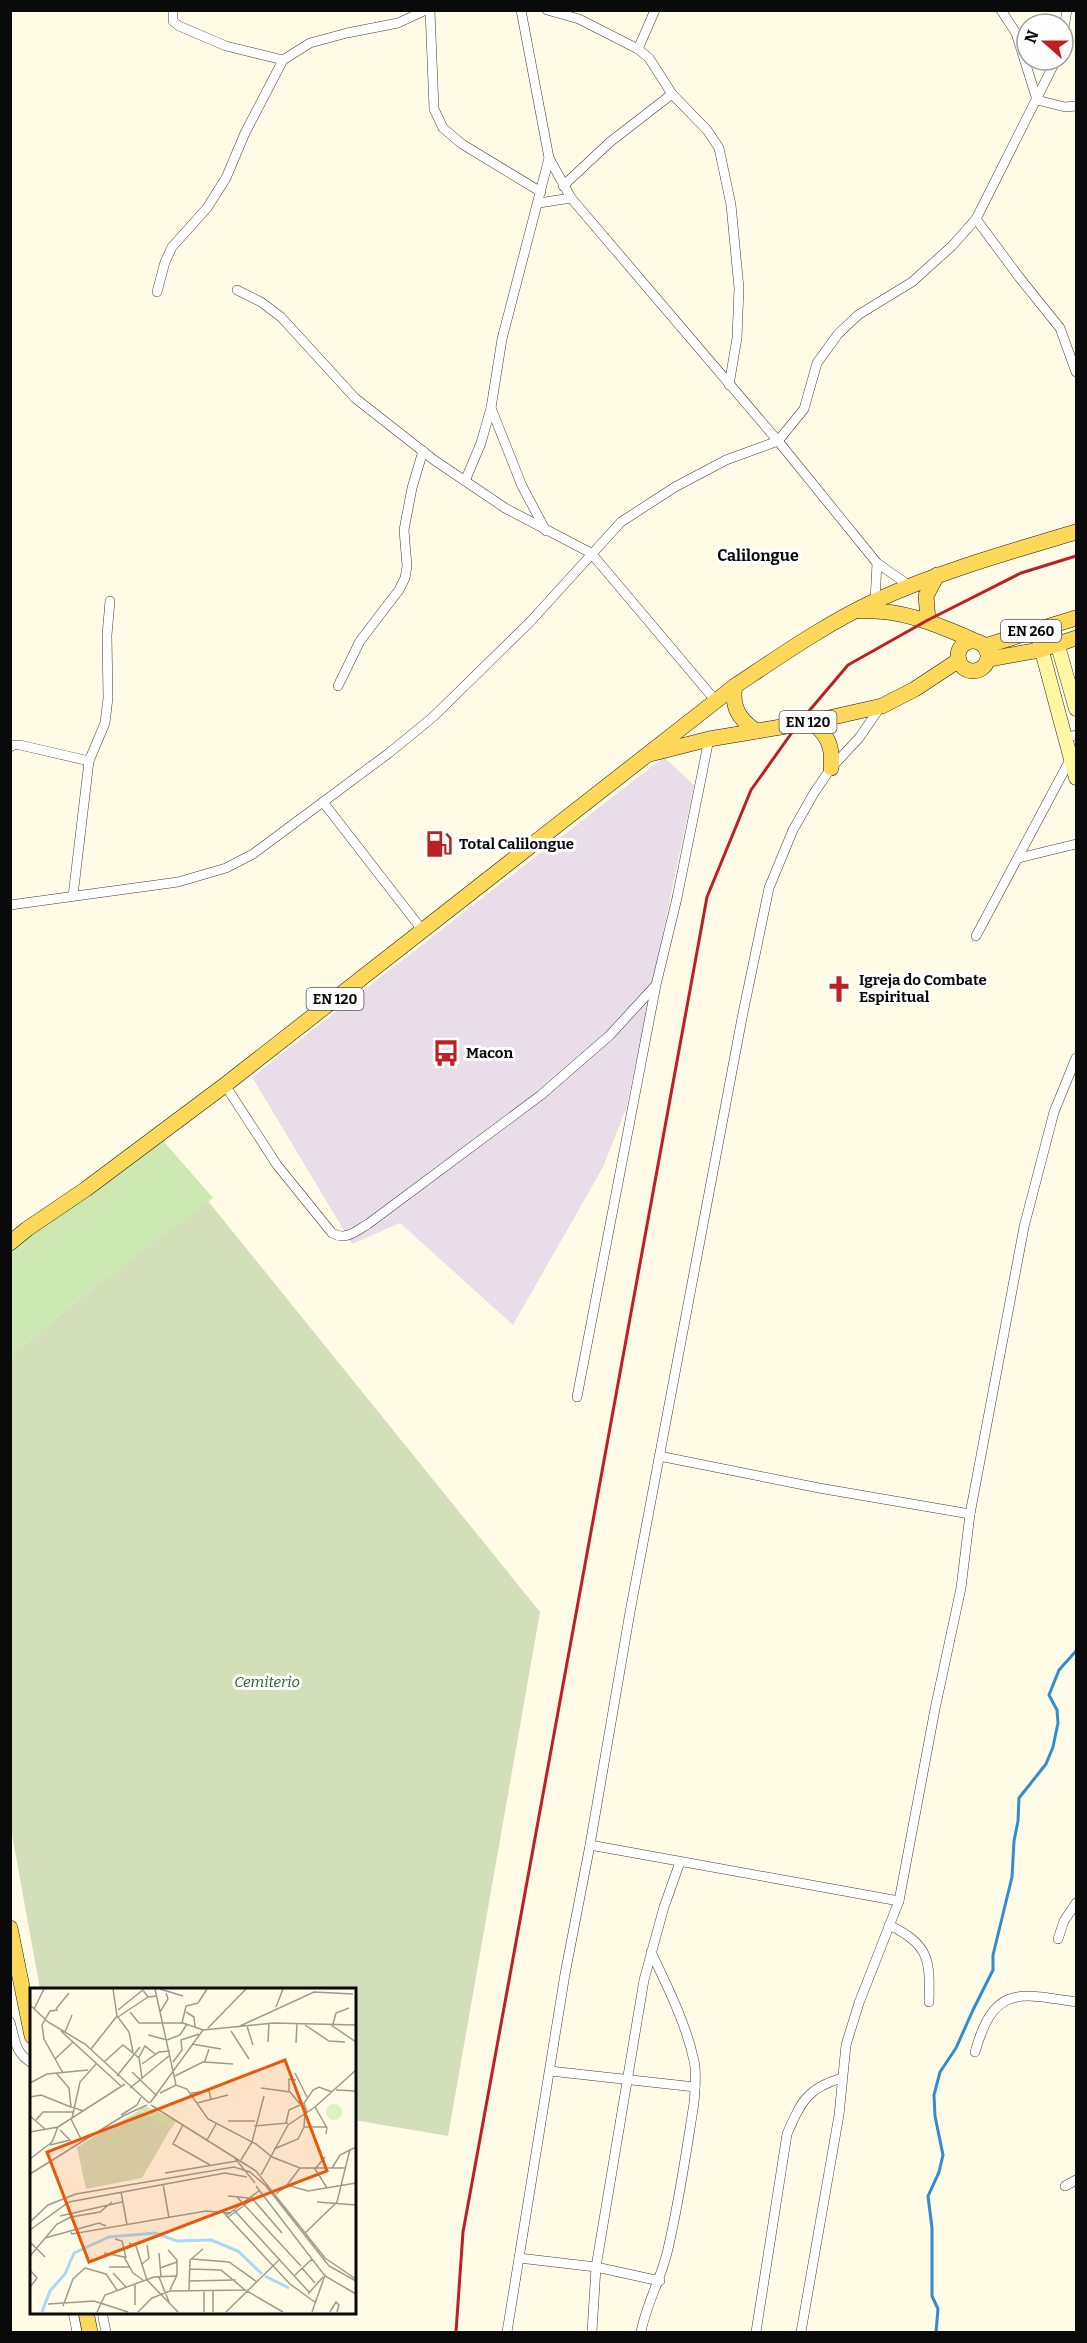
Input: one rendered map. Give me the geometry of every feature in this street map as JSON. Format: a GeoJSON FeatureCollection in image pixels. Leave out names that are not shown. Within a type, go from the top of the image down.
{"type":"FeatureCollection","features":[{"type":"Feature","properties":{"kind":"main road","name":"EN 120"},"geometry":{"type":"LineString","coordinates":[[13,1242],[225,1085],[735,686],[875,601],[937,575],[1077,532]]}},
{"type":"Feature","properties":{"kind":"main road"},"geometry":{"type":"LineString","coordinates":[[928,620],[926,596],[937,575]]}},
{"type":"Feature","properties":{"kind":"main road"},"geometry":{"type":"LineString","coordinates":[[854,612],[891,612],[928,620],[982,648],[983,668],[974,671],[964,668],[959,660]]}},
{"type":"Feature","properties":{"kind":"main road","name":"EN 260"},"geometry":{"type":"LineString","coordinates":[[982,648],[1035,629],[1077,618]]}},
{"type":"Feature","properties":{"kind":"main road","name":"EN 260"},"geometry":{"type":"LineString","coordinates":[[982,648],[1040,650],[1077,638]]}},
{"type":"Feature","properties":{"kind":"main road","name":"EN 120"},"geometry":{"type":"LineString","coordinates":[[647,755],[710,739],[811,722],[882,706],[915,689],[959,660],[961,647],[982,648]]}},
{"type":"Feature","properties":{"kind":"main road"},"geometry":{"type":"LineString","coordinates":[[735,686],[733,704],[737,713],[744,723],[756,731]]}},
{"type":"Feature","properties":{"kind":"main road"},"geometry":{"type":"LineString","coordinates":[[811,722],[822,730],[828,739],[832,751],[831,768]]}},
{"type":"Feature","properties":{"kind":"main road"},"geometry":{"type":"LineString","coordinates":[[10,1928],[30,2026]]}},
{"type":"Feature","properties":{"kind":"main road"},"geometry":{"type":"LineString","coordinates":[[86,2313],[90,2332]]}},
{"type":"Feature","properties":{"kind":"street"},"geometry":{"type":"LineString","coordinates":[[173,10],[173,21],[179,26],[226,46],[283,60]]}},
{"type":"Feature","properties":{"kind":"street"},"geometry":{"type":"LineString","coordinates":[[157,292],[165,262],[172,247],[207,208],[226,178],[245,133],[283,60],[310,43],[398,23],[428,10],[434,109],[442,128],[462,144],[542,192]]}},
{"type":"Feature","properties":{"kind":"street"},"geometry":{"type":"LineString","coordinates":[[521,10],[549,158],[571,198],[778,441],[877,563],[910,586]]}},
{"type":"Feature","properties":{"kind":"street"},"geometry":{"type":"LineString","coordinates":[[547,10],[579,19],[638,49],[649,58],[672,94],[707,130],[719,148],[731,204],[739,288],[737,338],[729,385]]}},
{"type":"Feature","properties":{"kind":"street"},"geometry":{"type":"LineString","coordinates":[[638,49],[655,10]]}},
{"type":"Feature","properties":{"kind":"street"},"geometry":{"type":"LineString","coordinates":[[1001,10],[1016,33],[1037,100]]}},
{"type":"Feature","properties":{"kind":"street"},"geometry":{"type":"LineString","coordinates":[[10,905],[178,882],[226,868],[253,854],[389,753],[433,717],[530,622],[621,522],[675,487],[726,460],[778,441],[804,409],[811,392],[817,363],[838,334],[858,315],[912,282],[952,246],[976,219],[1050,72]]}},
{"type":"Feature","properties":{"kind":"street"},"geometry":{"type":"LineString","coordinates":[[563,186],[610,141],[672,94]]}},
{"type":"Feature","properties":{"kind":"street"},"geometry":{"type":"LineString","coordinates":[[1037,100],[1065,107],[1077,106]]}},
{"type":"Feature","properties":{"kind":"street"},"geometry":{"type":"LineString","coordinates":[[465,482],[481,443],[491,408],[502,339],[549,158]]}},
{"type":"Feature","properties":{"kind":"street"},"geometry":{"type":"LineString","coordinates":[[539,203],[571,198]]}},
{"type":"Feature","properties":{"kind":"street"},"geometry":{"type":"LineString","coordinates":[[976,219],[1060,328],[1077,372]]}},
{"type":"Feature","properties":{"kind":"street"},"geometry":{"type":"LineString","coordinates":[[237,290],[261,302],[281,317],[355,398],[423,451],[505,508],[591,553],[715,700]]}},
{"type":"Feature","properties":{"kind":"street"},"geometry":{"type":"LineString","coordinates":[[491,408],[522,486],[546,531]]}},
{"type":"Feature","properties":{"kind":"street"},"geometry":{"type":"LineString","coordinates":[[338,686],[360,641],[394,597],[405,578],[407,566],[404,544],[405,523],[423,451]]}},
{"type":"Feature","properties":{"kind":"street"},"geometry":{"type":"LineString","coordinates":[[875,601],[877,563]]}},
{"type":"Feature","properties":{"kind":"street"},"geometry":{"type":"LineString","coordinates":[[73,896],[89,761],[105,723],[108,698],[107,635],[110,601]]}},
{"type":"Feature","properties":{"kind":"street"},"geometry":{"type":"LineString","coordinates":[[1052,625],[1077,709]]}},
{"type":"Feature","properties":{"kind":"street"},"geometry":{"type":"LineString","coordinates":[[1035,629],[1040,650],[1071,737],[1071,758],[1077,778]]}},
{"type":"Feature","properties":{"kind":"street"},"geometry":{"type":"LineString","coordinates":[[507,2332],[565,1974],[590,1845],[630,1612],[742,1018],[769,888],[794,830],[831,768],[859,738],[882,706]]}},
{"type":"Feature","properties":{"kind":"street"},"geometry":{"type":"LineString","coordinates":[[577,1397],[656,986],[710,739]]}},
{"type":"Feature","properties":{"kind":"street"},"geometry":{"type":"LineString","coordinates":[[10,747],[20,745],[89,761]]}},
{"type":"Feature","properties":{"kind":"street"},"geometry":{"type":"LineString","coordinates":[[976,936],[1071,758]]}},
{"type":"Feature","properties":{"kind":"street"},"geometry":{"type":"LineString","coordinates":[[323,802],[423,931]]}},
{"type":"Feature","properties":{"kind":"street"},"geometry":{"type":"LineString","coordinates":[[1019,858],[1077,844]]}},
{"type":"Feature","properties":{"kind":"street"},"geometry":{"type":"LineString","coordinates":[[225,1085],[277,1165],[332,1233],[338,1237],[346,1237],[368,1224],[541,1095],[610,1035],[656,986]]}},
{"type":"Feature","properties":{"kind":"street"},"geometry":{"type":"LineString","coordinates":[[801,2332],[839,2115],[846,2045],[898,1901],[935,1709],[962,1588],[970,1514],[1036,1174],[1054,1112],[1077,1058]]}},
{"type":"Feature","properties":{"kind":"street"},"geometry":{"type":"LineString","coordinates":[[660,1456],[819,1488],[970,1514]]}},
{"type":"Feature","properties":{"kind":"street"},"geometry":{"type":"LineString","coordinates":[[590,1845],[898,1901]]}},
{"type":"Feature","properties":{"kind":"street"},"geometry":{"type":"LineString","coordinates":[[592,2332],[596,2267],[644,1980],[664,1907],[680,1862]]}},
{"type":"Feature","properties":{"kind":"street"},"geometry":{"type":"LineString","coordinates":[[1058,1939],[1064,1921],[1077,1903]]}},
{"type":"Feature","properties":{"kind":"street"},"geometry":{"type":"LineString","coordinates":[[889,1925],[905,1933],[920,1948],[930,1967],[929,2002]]}},
{"type":"Feature","properties":{"kind":"street"},"geometry":{"type":"LineString","coordinates":[[641,2332],[660,2281],[674,2217],[695,2087],[694,2062],[680,2017],[651,1952]]}},
{"type":"Feature","properties":{"kind":"street"},"geometry":{"type":"LineString","coordinates":[[975,2052],[991,2015],[1000,2003],[1011,1996],[1077,2002]]}},
{"type":"Feature","properties":{"kind":"street"},"geometry":{"type":"LineString","coordinates":[[10,2022],[17,2050],[22,2058],[30,2062]]}},
{"type":"Feature","properties":{"kind":"street"},"geometry":{"type":"LineString","coordinates":[[550,2072],[695,2087]]}},
{"type":"Feature","properties":{"kind":"street"},"geometry":{"type":"LineString","coordinates":[[756,2332],[788,2134],[800,2106],[812,2091],[827,2082],[842,2078]]}},
{"type":"Feature","properties":{"kind":"street"},"geometry":{"type":"LineString","coordinates":[[1065,2186],[1077,2180]]}},
{"type":"Feature","properties":{"kind":"street"},"geometry":{"type":"LineString","coordinates":[[519,2258],[596,2267],[660,2281]]}},
{"type":"Feature","properties":{"kind":"street"},"geometry":{"type":"LineString","coordinates":[[73,2313],[77,2332]]}},
{"type":"Feature","properties":{"kind":"street"},"geometry":{"type":"LineString","coordinates":[[102,2313],[106,2332]]}},
{"type":"Feature","properties":{"kind":"shaded area"},"geometry":{"type":"Polygon","coordinates":[[[664,757],[694,785],[626,1109],[603,1167],[513,1325],[400,1223],[352,1244],[252,1077],[664,757]]]}},
{"type":"Feature","properties":{"kind":"green space"},"geometry":{"type":"Polygon","coordinates":[[[158,1135],[213,1198],[80,1298],[11,1355],[11,1247],[158,1135]]]}},
{"type":"Feature","properties":{"kind":"green space","name":"Cemiterio"},"geometry":{"type":"Polygon","coordinates":[[[208,1201],[540,1612],[448,2136],[356,2120],[356,1988],[40,1988],[11,1829],[11,1355],[80,1298],[208,1201]]]}},
{"type":"Feature","properties":{"kind":"waterway"},"geometry":{"type":"LineString","coordinates":[[936,2332],[938,2309],[932,2296],[932,2228],[928,2196],[939,2172],[943,2155],[935,2116],[934,2095],[940,2072],[956,2048],[993,1970],[993,1955],[1012,1877],[1019,1798],[1046,1764],[1053,1747],[1058,1723],[1057,1710],[1049,1695],[1059,1670],[1076,1651]]}},
{"type":"Feature","properties":{"kind":"railway"},"geometry":{"type":"LineString","coordinates":[[456,2332],[463,2232],[707,897],[751,790],[798,724],[848,665],[928,620],[1021,573],[1076,556]]}},
{"type":"Feature","properties":{"kind":"place","name":"Total Calilongue"},"geometry":{"type":"Point","coordinates":[439,844]}},
{"type":"Feature","properties":{"kind":"place","name":"Igreja do Combate Espiritual"},"geometry":{"type":"Point","coordinates":[839,989]}},
{"type":"Feature","properties":{"kind":"place","name":"Macon"},"geometry":{"type":"Point","coordinates":[446,1053]}},
{"type":"Feature","properties":{"kind":"district","name":"Calilongue"},"geometry":{"type":"Point","coordinates":[758,555]}}]}
